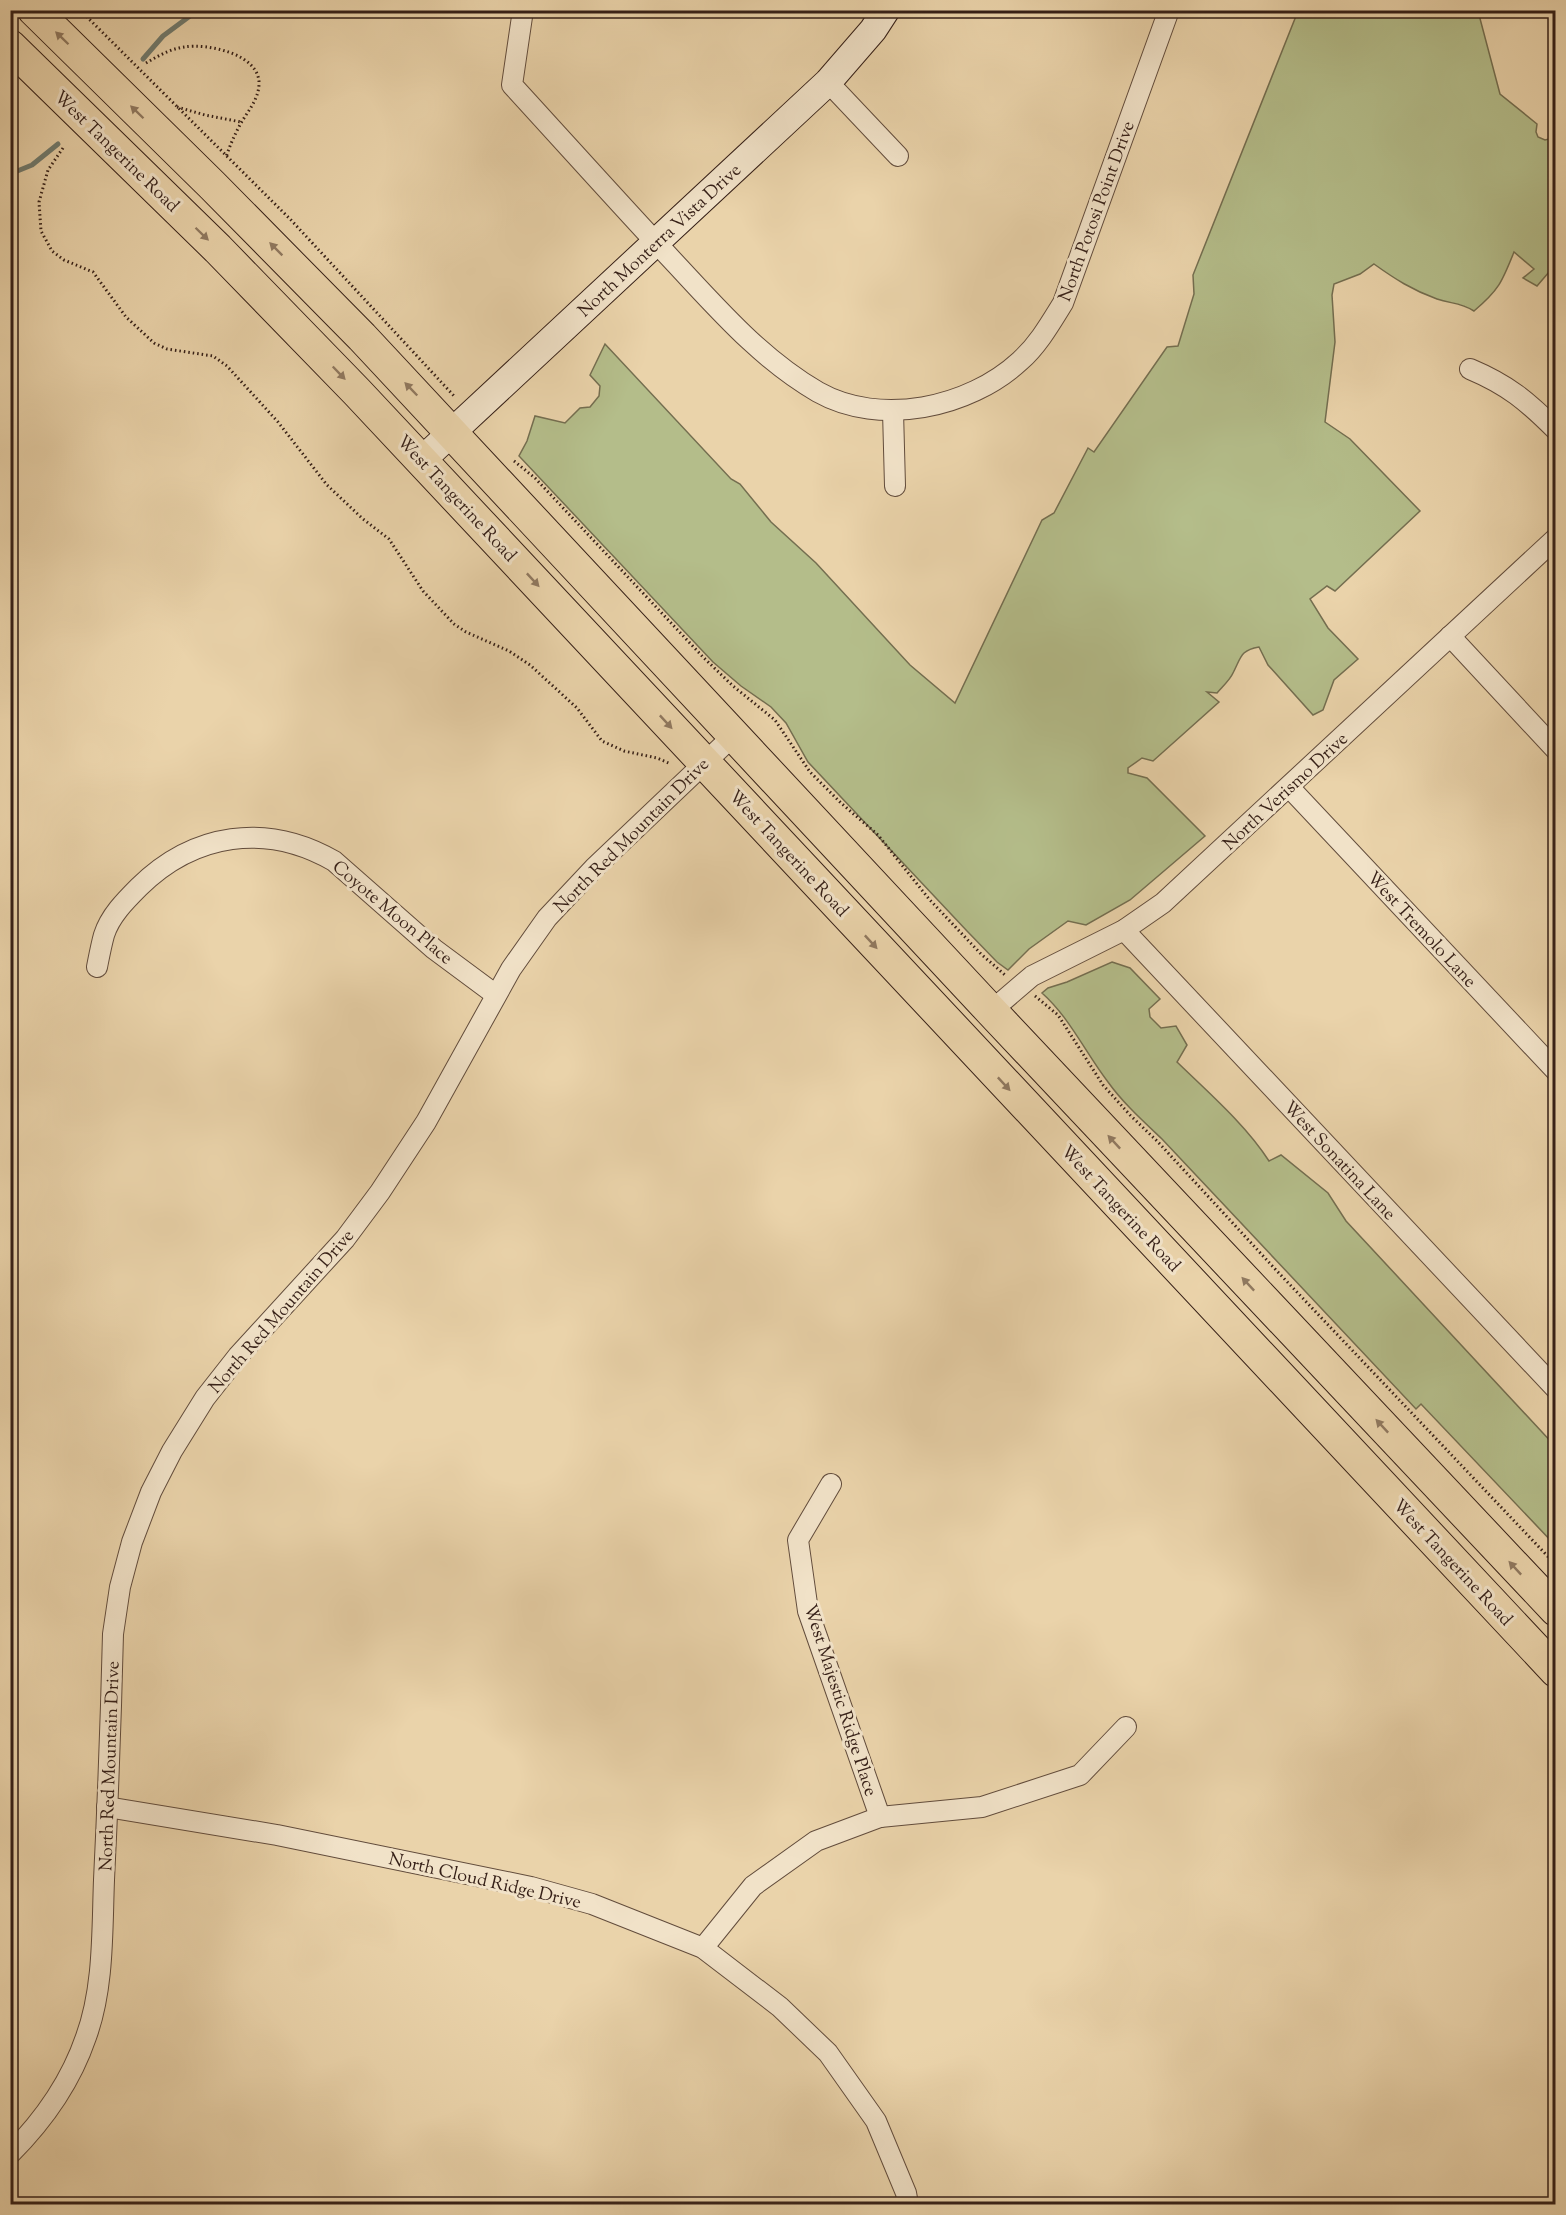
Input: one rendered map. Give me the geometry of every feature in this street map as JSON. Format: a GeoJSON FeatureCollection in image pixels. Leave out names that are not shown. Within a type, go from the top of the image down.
{"type":"FeatureCollection","features":[{"type":"Feature","properties":{"kind":"main road"},"geometry":{"type":"LineString","coordinates":[[34,10],[279,252],[460,424],[734,735],[1556,1610]]}},
{"type":"Feature","properties":{"kind":"main road","name":"West Tangerine Road"},"geometry":{"type":"LineString","coordinates":[[10,46],[225,257],[421,460],[697,769],[1556,1671]]}},
{"type":"Feature","properties":{"kind":"street","name":"North Potosi Point Drive"},"geometry":{"type":"LineString","coordinates":[[523,10],[512,85],[656,243],[731,323],[777,365],[820,393],[855,407],[893,411],[967,396],[992,383],[1020,362],[1042,338],[1063,303],[1169,10]]}},
{"type":"Feature","properties":{"kind":"street","name":"North Monterra Vista Drive"},"geometry":{"type":"LineString","coordinates":[[421,460],[828,82],[873,30],[886,10]]}},
{"type":"Feature","properties":{"kind":"street"},"geometry":{"type":"LineString","coordinates":[[828,82],[898,156]]}},
{"type":"Feature","properties":{"kind":"street"},"geometry":{"type":"LineString","coordinates":[[1470,369],[1494,379],[1519,394],[1556,430]]}},
{"type":"Feature","properties":{"kind":"street"},"geometry":{"type":"LineString","coordinates":[[893,411],[895,486]]}},
{"type":"Feature","properties":{"kind":"street","name":"North Verismo Drive"},"geometry":{"type":"LineString","coordinates":[[991,1011],[1032,976],[1124,930],[1171,896],[1556,538]]}},
{"type":"Feature","properties":{"kind":"street"},"geometry":{"type":"LineString","coordinates":[[1450,636],[1556,750]]}},
{"type":"Feature","properties":{"kind":"street","name":"North Red Mountain Drive"},"geometry":{"type":"LineString","coordinates":[[10,2154],[47,2112],[65,2082],[87,2036],[98,1981],[108,1807],[113,1634],[120,1587],[132,1542],[151,1492],[172,1451],[205,1398],[238,1356],[345,1239],[380,1192],[426,1122],[496,995],[534,934],[564,898],[734,735]]}},
{"type":"Feature","properties":{"kind":"street","name":"West Tremolo Lane"},"geometry":{"type":"LineString","coordinates":[[1289,787],[1556,1071]]}},
{"type":"Feature","properties":{"kind":"street","name":"Coyote Moon Place"},"geometry":{"type":"LineString","coordinates":[[97,967],[104,934],[115,914],[153,873],[179,855],[206,844],[238,837],[267,837],[317,851],[334,861],[434,949],[496,995]]}},
{"type":"Feature","properties":{"kind":"street","name":"West Sonatina Lane"},"geometry":{"type":"LineString","coordinates":[[1124,930],[1552,1379]]}},
{"type":"Feature","properties":{"kind":"street","name":"West Majestic Ridge Place"},"geometry":{"type":"LineString","coordinates":[[831,1484],[798,1540],[808,1611],[880,1817]]}},
{"type":"Feature","properties":{"kind":"street"},"geometry":{"type":"LineString","coordinates":[[703,1948],[753,1886],[816,1841],[880,1817],[982,1807],[1080,1775],[1126,1727]]}},
{"type":"Feature","properties":{"kind":"street","name":"North Cloud Ridge Drive"},"geometry":{"type":"LineString","coordinates":[[108,1807],[277,1835],[531,1887],[592,1904],[703,1948],[780,2007],[828,2053],[876,2121],[906,2193],[908,2205]]}},
{"type":"Feature","properties":{"kind":"path"},"geometry":{"type":"LineString","coordinates":[[80,10],[315,245],[416,353],[460,424]]}},
{"type":"Feature","properties":{"kind":"path"},"geometry":{"type":"LineString","coordinates":[[146,63],[172,50],[190,46],[219,49],[242,58],[255,74],[258,87],[254,102],[226,157]]}},
{"type":"Feature","properties":{"kind":"path"},"geometry":{"type":"LineString","coordinates":[[175,106],[242,122]]}},
{"type":"Feature","properties":{"kind":"path"},"geometry":{"type":"LineString","coordinates":[[63,148],[48,170],[39,202],[41,231],[52,251],[64,260],[93,272],[126,317],[154,343],[173,351],[213,356],[227,366],[278,422],[316,474],[345,504],[389,539],[423,591],[454,624],[466,632],[509,651],[530,665],[577,708],[602,741],[624,751],[697,769]]}},
{"type":"Feature","properties":{"kind":"path"},"geometry":{"type":"LineString","coordinates":[[511,459],[535,478],[703,657],[733,686],[775,720],[810,772],[878,835],[929,899],[981,954],[1006,976]]}},
{"type":"Feature","properties":{"kind":"path"},"geometry":{"type":"LineString","coordinates":[[1034,995],[1058,1015],[1103,1085],[1124,1109],[1158,1142],[1556,1565]]}},
{"type":"Feature","properties":{"kind":"green space"},"geometry":{"type":"Polygon","coordinates":[[[1298,11],[1478,11],[1500,94],[1537,124],[1538,137],[1545,140],[1553,138],[1555,141],[1555,265],[1537,286],[1523,278],[1534,269],[1514,252],[1499,285],[1474,311],[1420,292],[1374,264],[1360,274],[1334,284],[1332,295],[1335,342],[1325,422],[1350,439],[1420,511],[1335,591],[1327,586],[1310,599],[1328,628],[1358,659],[1334,680],[1323,710],[1313,715],[1268,665],[1259,647],[1248,650],[1217,693],[1207,692],[1219,702],[1153,761],[1142,758],[1128,768],[1128,773],[1147,778],[1205,836],[1130,900],[1086,925],[1068,921],[1029,949],[1008,970],[967,931],[808,762],[786,723],[771,707],[713,662],[519,456],[527,441],[535,416],[565,423],[580,408],[590,407],[599,396],[600,386],[590,375],[605,344],[731,479],[740,484],[771,522],[816,563],[910,665],[955,703],[1042,520],[1054,513],[1088,448],[1094,452],[1167,347],[1178,346],[1194,294],[1193,275],[1298,11]]]}},
{"type":"Feature","properties":{"kind":"green space"},"geometry":{"type":"Polygon","coordinates":[[[1112,962],[1130,968],[1160,999],[1149,1009],[1150,1017],[1161,1028],[1176,1026],[1187,1045],[1177,1062],[1238,1122],[1269,1161],[1281,1155],[1328,1193],[1346,1221],[1555,1446],[1555,1545],[1421,1404],[1416,1409],[1162,1139],[1127,1105],[1100,1071],[1061,1013],[1042,993],[1048,988],[1112,962]]]}},
{"type":"Feature","properties":{"kind":"waterway"},"geometry":{"type":"LineString","coordinates":[[143,59],[163,36],[198,10]]}},
{"type":"Feature","properties":{"kind":"waterway"},"geometry":{"type":"LineString","coordinates":[[10,174],[32,165],[58,144]]}}]}
